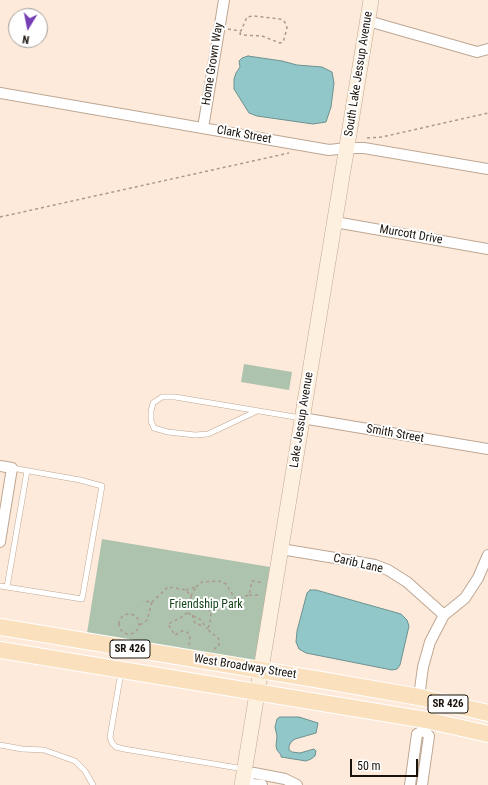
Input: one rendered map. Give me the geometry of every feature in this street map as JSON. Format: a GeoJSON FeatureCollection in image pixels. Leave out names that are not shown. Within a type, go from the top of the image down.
{"type":"FeatureCollection","features":[{"type":"Feature","properties":{"kind":"main road","name":"West Broadway Street"},"geometry":{"type":"LineString","coordinates":[[0,627],[419,697],[488,713]]}},
{"type":"Feature","properties":{"kind":"main road","name":"West Broadway Street"},"geometry":{"type":"LineString","coordinates":[[0,650],[257,692],[425,725],[488,734]]}},
{"type":"Feature","properties":{"kind":"street","name":"Home Grown Way"},"geometry":{"type":"LineString","coordinates":[[203,128],[224,0]]}},
{"type":"Feature","properties":{"kind":"street","name":"South Lake Jessup Avenue"},"geometry":{"type":"LineString","coordinates":[[347,148],[371,0]]}},
{"type":"Feature","properties":{"kind":"street"},"geometry":{"type":"LineString","coordinates":[[368,21],[477,52],[488,49]]}},
{"type":"Feature","properties":{"kind":"street","name":"Clark Street"},"geometry":{"type":"LineString","coordinates":[[0,93],[329,150],[364,148],[488,169]]}},
{"type":"Feature","properties":{"kind":"street","name":"Lake Jessup Avenue"},"geometry":{"type":"LineString","coordinates":[[243,777],[347,148]]}},
{"type":"Feature","properties":{"kind":"street","name":"Murcott Drive"},"geometry":{"type":"LineString","coordinates":[[334,222],[488,249]]}},
{"type":"Feature","properties":{"kind":"street","name":"Smith Street"},"geometry":{"type":"LineString","coordinates":[[302,418],[488,449]]}},
{"type":"Feature","properties":{"kind":"street"},"geometry":{"type":"LineString","coordinates":[[0,466],[12,468],[0,542]]}},
{"type":"Feature","properties":{"kind":"street","name":"Carib Lane"},"geometry":{"type":"LineString","coordinates":[[281,550],[341,558],[388,570],[407,582],[444,615]]}},
{"type":"Feature","properties":{"kind":"street"},"geometry":{"type":"LineString","coordinates":[[419,697],[423,667],[430,642],[444,615],[465,598],[478,578],[488,555]]}},
{"type":"Feature","properties":{"kind":"street"},"geometry":{"type":"LineString","coordinates":[[410,785],[417,734],[425,725],[429,736],[422,785]]}},
{"type":"Feature","properties":{"kind":"street"},"geometry":{"type":"LineString","coordinates":[[243,777],[254,773],[285,778],[297,785]]}},
{"type":"Feature","properties":{"kind":"street"},"geometry":{"type":"LineString","coordinates":[[243,777],[252,784],[262,785]]}},
{"type":"Feature","properties":{"kind":"lane"},"geometry":{"type":"LineString","coordinates":[[257,411],[208,434],[195,435],[168,432],[154,428],[151,421],[153,403],[162,397],[175,397],[302,418]]}},
{"type":"Feature","properties":{"kind":"lane"},"geometry":{"type":"LineString","coordinates":[[0,586],[82,599],[102,486],[80,480],[12,468]]}},
{"type":"Feature","properties":{"kind":"lane"},"geometry":{"type":"LineString","coordinates":[[7,587],[27,471]]}},
{"type":"Feature","properties":{"kind":"lane"},"geometry":{"type":"LineString","coordinates":[[122,670],[110,737],[112,743],[116,747],[243,777]]}},
{"type":"Feature","properties":{"kind":"lane"},"geometry":{"type":"LineString","coordinates":[[0,745],[22,749],[44,750],[75,761],[85,771],[93,785]]}},
{"type":"Feature","properties":{"kind":"path"},"geometry":{"type":"LineString","coordinates":[[254,16],[283,20],[287,28],[283,42],[280,43],[262,36],[242,35],[240,34],[241,31],[247,18],[254,16]]}},
{"type":"Feature","properties":{"kind":"path"},"geometry":{"type":"LineString","coordinates":[[226,29],[241,31]]}},
{"type":"Feature","properties":{"kind":"path"},"geometry":{"type":"LineString","coordinates":[[366,138],[382,137],[488,113]]}},
{"type":"Feature","properties":{"kind":"path"},"geometry":{"type":"LineString","coordinates":[[0,217],[274,155],[291,153]]}},
{"type":"Feature","properties":{"kind":"path"},"geometry":{"type":"LineString","coordinates":[[195,648],[189,644],[190,636],[187,632],[182,631],[175,635],[168,624],[182,617],[188,612],[191,608],[191,596],[196,587],[202,582],[218,581],[226,584],[234,597],[237,599],[249,595],[265,595]]}},
{"type":"Feature","properties":{"kind":"path"},"geometry":{"type":"LineString","coordinates":[[249,595],[252,581],[268,583]]}},
{"type":"Feature","properties":{"kind":"path"},"geometry":{"type":"LineString","coordinates":[[140,625],[137,616],[128,613],[120,618],[119,624],[122,631],[128,634],[134,633],[140,625],[147,620],[152,602],[168,587],[186,590],[196,587]]}},
{"type":"Feature","properties":{"kind":"path"},"geometry":{"type":"LineString","coordinates":[[186,590],[191,596]]}},
{"type":"Feature","properties":{"kind":"path"},"geometry":{"type":"LineString","coordinates":[[143,601],[152,602]]}},
{"type":"Feature","properties":{"kind":"path"},"geometry":{"type":"LineString","coordinates":[[191,608],[201,606],[209,608],[212,615],[207,630]]}},
{"type":"Feature","properties":{"kind":"path"},"geometry":{"type":"LineString","coordinates":[[188,612],[201,620],[207,630],[219,639],[219,646],[212,650]]}},
{"type":"Feature","properties":{"kind":"path"},"geometry":{"type":"LineString","coordinates":[[193,615],[195,624],[204,624]]}},
{"type":"Feature","properties":{"kind":"green space"},"geometry":{"type":"Polygon","coordinates":[[[244,364],[292,372],[289,390],[241,382],[244,364]]]}},
{"type":"Feature","properties":{"kind":"green space","name":"Friendship Park"},"geometry":{"type":"Polygon","coordinates":[[[102,539],[270,567],[255,662],[87,633],[102,539]]]}},
{"type":"Feature","properties":{"kind":"water"},"geometry":{"type":"Polygon","coordinates":[[[248,56],[282,61],[297,65],[322,67],[332,72],[334,83],[331,107],[326,122],[313,124],[257,116],[249,113],[234,89],[234,79],[240,67],[239,61],[248,56]]]}},
{"type":"Feature","properties":{"kind":"water"},"geometry":{"type":"Polygon","coordinates":[[[310,590],[316,590],[401,614],[407,620],[409,626],[400,665],[397,669],[392,670],[306,653],[299,649],[296,642],[297,631],[307,593],[310,590]]]}},
{"type":"Feature","properties":{"kind":"water"},"geometry":{"type":"Polygon","coordinates":[[[280,717],[299,717],[318,723],[316,733],[295,739],[289,746],[289,750],[292,752],[300,753],[314,749],[316,751],[315,756],[306,761],[281,757],[276,746],[277,736],[275,727],[277,719],[280,717]]]}}]}
